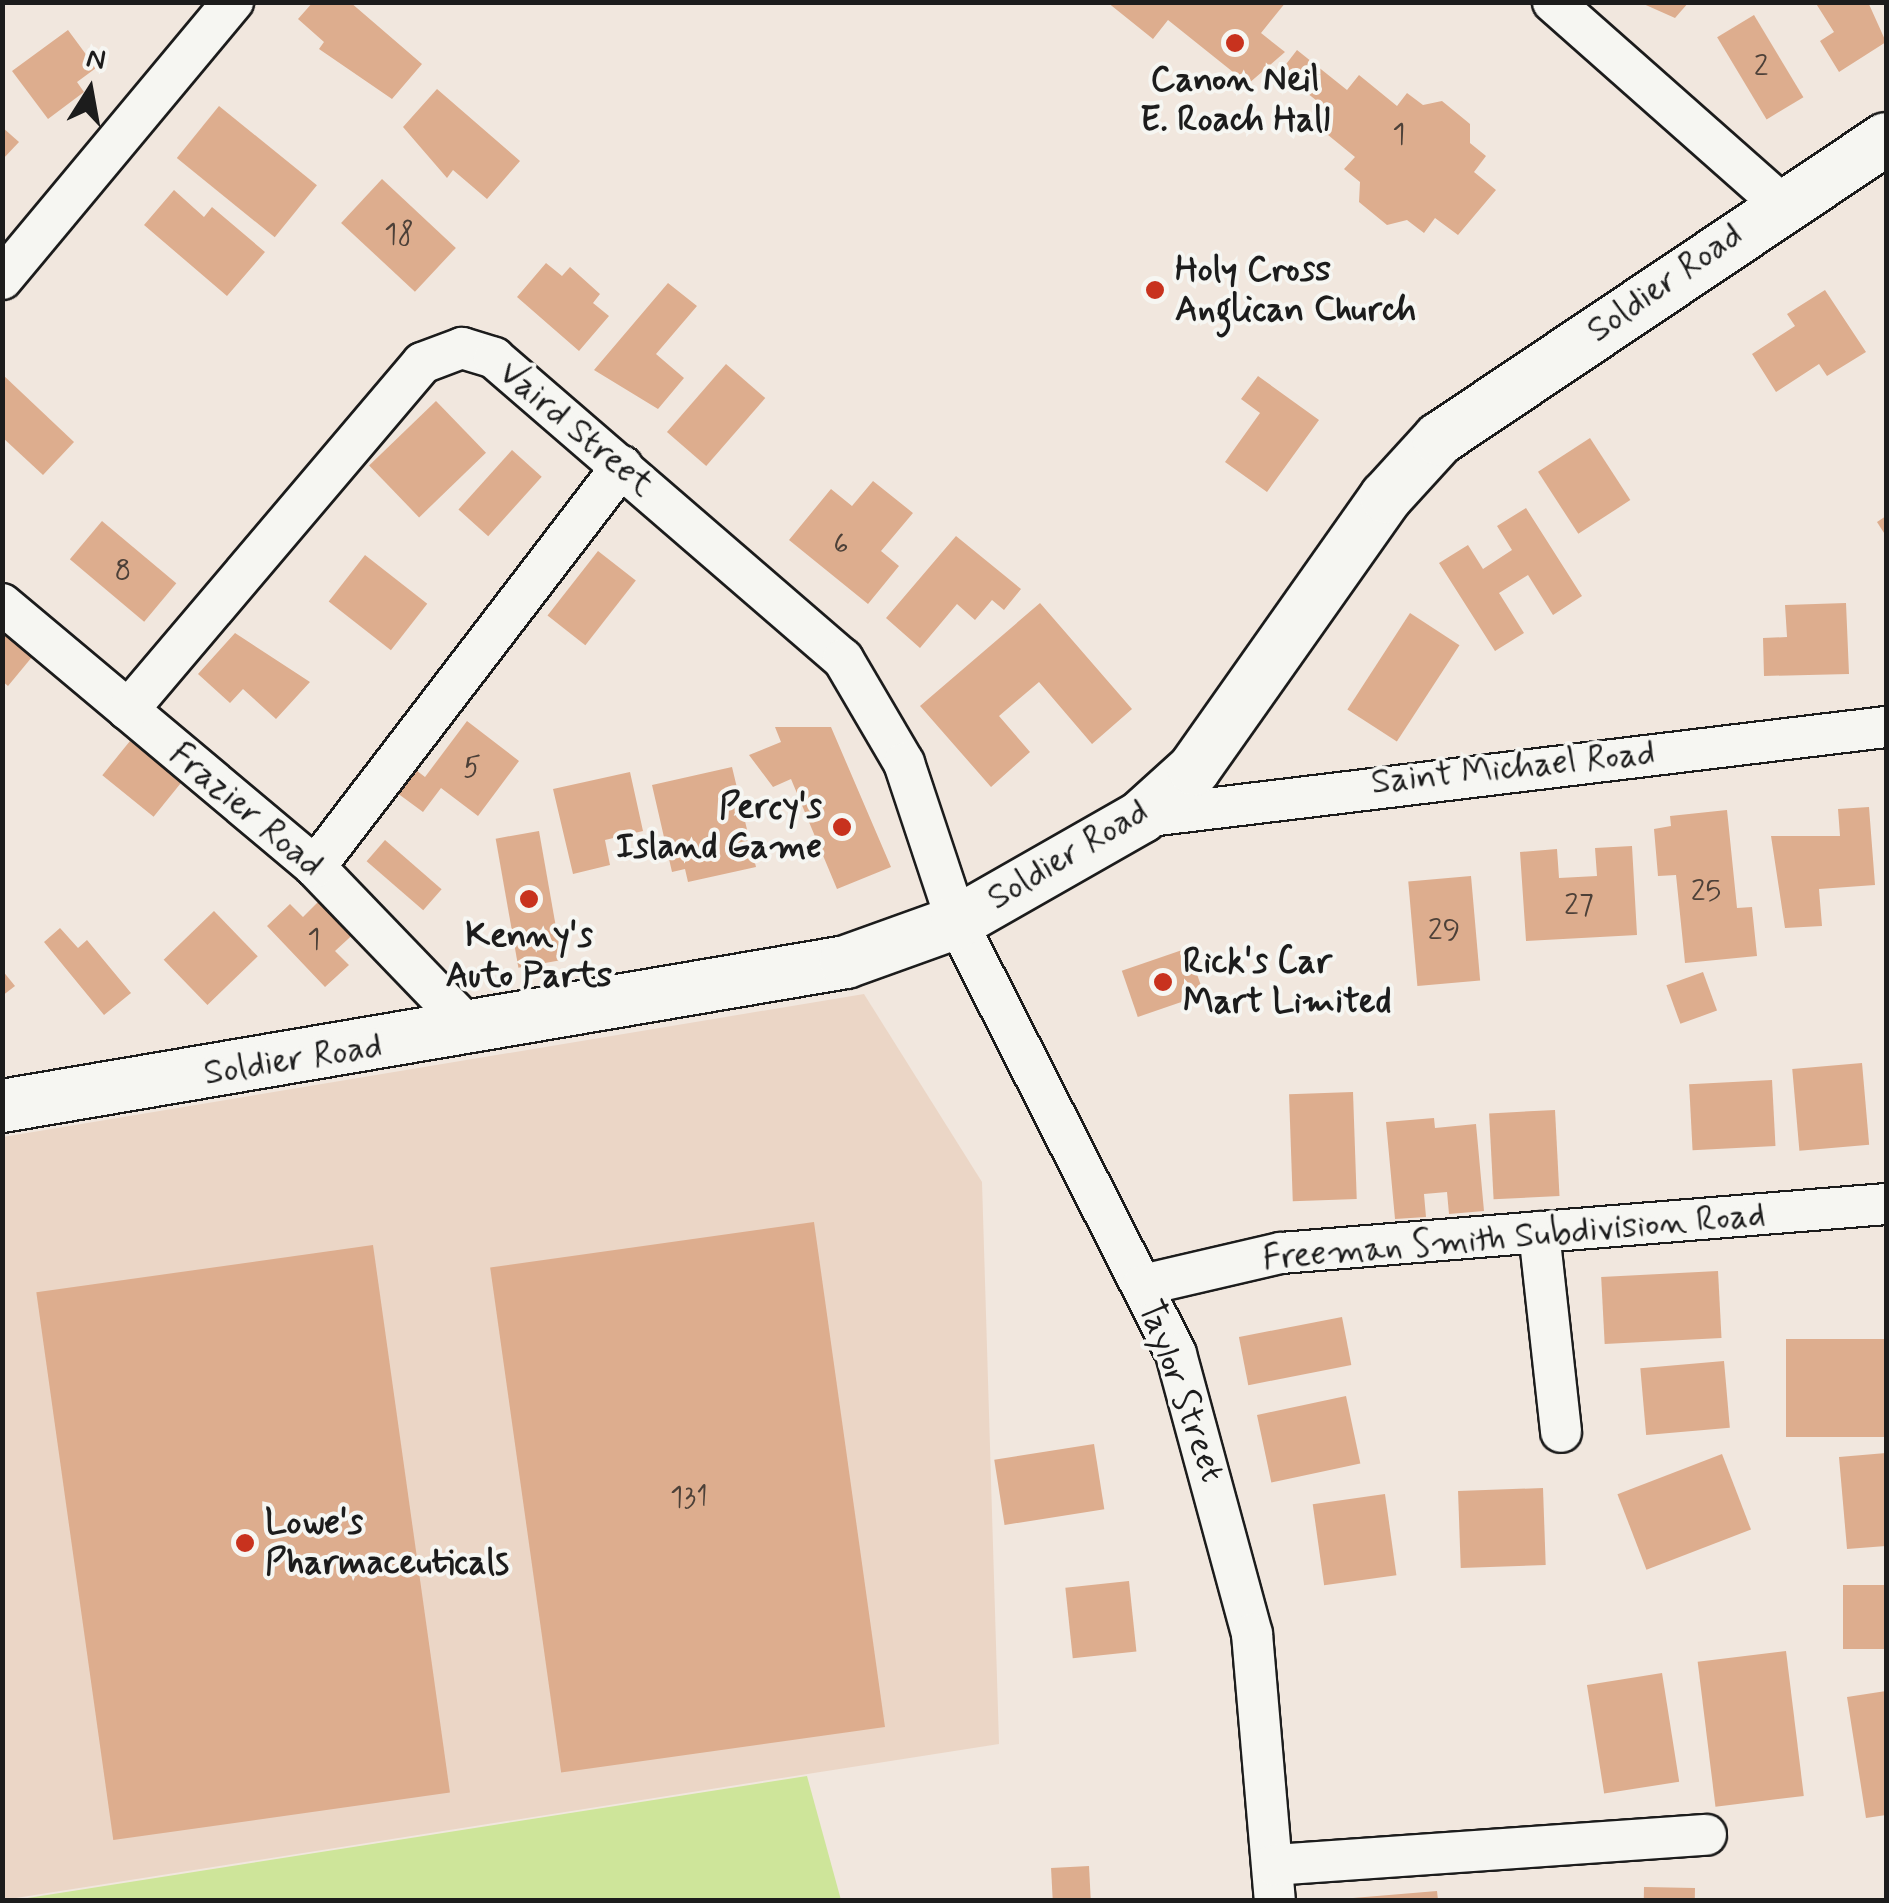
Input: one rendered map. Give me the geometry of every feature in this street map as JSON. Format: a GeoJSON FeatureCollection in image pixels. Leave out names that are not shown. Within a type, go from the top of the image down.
{"type":"FeatureCollection","features":[{"type":"Feature","properties":{"kind":"main road","name":"Soldier Road"},"geometry":{"type":"LineString","coordinates":[[2,1106],[474,1032],[846,962],[957,922],[1141,816],[1194,769],[1386,497],[1439,439],[1780,204],[1886,140]]}},
{"type":"Feature","properties":{"kind":"street"},"geometry":{"type":"LineString","coordinates":[[2,279],[233,2]]}},
{"type":"Feature","properties":{"kind":"street"},"geometry":{"type":"LineString","coordinates":[[1553,2],[1780,204]]}},
{"type":"Feature","properties":{"kind":"street","name":"Vaird Street"},"geometry":{"type":"LineString","coordinates":[[128,710],[422,362],[462,348],[494,358],[843,659],[874,701],[957,922]]}},
{"type":"Feature","properties":{"kind":"street"},"geometry":{"type":"LineString","coordinates":[[315,867],[622,466]]}},
{"type":"Feature","properties":{"kind":"street","name":"Frazier Road"},"geometry":{"type":"LineString","coordinates":[[2,604],[315,867],[474,1032]]}},
{"type":"Feature","properties":{"kind":"street","name":"Saint Michael Road"},"geometry":{"type":"LineString","coordinates":[[1141,816],[1886,727]]}},
{"type":"Feature","properties":{"kind":"street","name":"Taylor Street"},"geometry":{"type":"LineString","coordinates":[[957,922],[1143,1285],[1218,1487],[1252,1634],[1274,1883]]}},
{"type":"Feature","properties":{"kind":"street","name":"Freeman Smith Subdivision Road"},"geometry":{"type":"LineString","coordinates":[[1143,1285],[1282,1253],[1886,1204]]}},
{"type":"Feature","properties":{"kind":"street"},"geometry":{"type":"LineString","coordinates":[[1539,1232],[1561,1432]]}},
{"type":"Feature","properties":{"kind":"street"},"geometry":{"type":"LineString","coordinates":[[1274,1883],[1706,1836]]}},
{"type":"Feature","properties":{"kind":"shaded area"},"geometry":{"type":"Polygon","coordinates":[[[864,994],[982,1182],[999,1744],[3,1900],[3,1137],[864,994]]]}},
{"type":"Feature","properties":{"kind":"green space"},"geometry":{"type":"Polygon","coordinates":[[[807,1776],[841,1900],[15,1900],[807,1776]]]}},
{"type":"Feature","properties":{"kind":"building"},"geometry":{"type":"Polygon","coordinates":[[[313,2],[350,2],[422,64],[392,99],[319,49],[324,42],[298,19],[313,2]]]}},
{"type":"Feature","properties":{"kind":"building","name":"Canon Neil E. Roach Hall"},"geometry":{"type":"Polygon","coordinates":[[[1107,2],[1286,2],[1261,33],[1285,52],[1248,84],[1168,20],[1153,39],[1107,2]]]}},
{"type":"Feature","properties":{"kind":"building"},"geometry":{"type":"Polygon","coordinates":[[[1639,2],[1689,2],[1675,18],[1639,2]]]}},
{"type":"Feature","properties":{"kind":"building"},"geometry":{"type":"Polygon","coordinates":[[[1815,2],[1868,2],[1886,42],[1839,72],[1820,41],[1834,32],[1815,2]]]}},
{"type":"Feature","properties":{"kind":"building"},"geometry":{"type":"Polygon","coordinates":[[[1754,15],[1803,97],[1767,119],[1717,37],[1754,15]]]}},
{"type":"Feature","properties":{"kind":"building"},"geometry":{"type":"Polygon","coordinates":[[[68,30],[96,68],[77,82],[84,92],[48,119],[12,71],[68,30]]]}},
{"type":"Feature","properties":{"kind":"building","name":"Holy Cross Anglican Church"},"geometry":{"type":"Polygon","coordinates":[[[1297,50],[1347,90],[1359,75],[1397,106],[1407,93],[1423,105],[1442,101],[1470,124],[1470,143],[1486,156],[1474,172],[1496,190],[1458,235],[1435,218],[1424,233],[1407,220],[1387,225],[1359,202],[1360,182],[1344,169],[1355,157],[1317,126],[1330,111],[1280,72],[1297,50]]]}},
{"type":"Feature","properties":{"kind":"building"},"geometry":{"type":"Polygon","coordinates":[[[437,89],[520,161],[487,199],[453,170],[447,178],[403,127],[437,89]]]}},
{"type":"Feature","properties":{"kind":"building"},"geometry":{"type":"Polygon","coordinates":[[[219,106],[317,185],[275,237],[177,158],[219,106]]]}},
{"type":"Feature","properties":{"kind":"building"},"geometry":{"type":"Polygon","coordinates":[[[2,127],[19,142],[2,160],[2,127]]]}},
{"type":"Feature","properties":{"kind":"building"},"geometry":{"type":"Polygon","coordinates":[[[382,179],[456,248],[415,292],[341,223],[382,179]]]}},
{"type":"Feature","properties":{"kind":"building"},"geometry":{"type":"Polygon","coordinates":[[[174,190],[204,217],[212,207],[265,252],[227,296],[144,225],[174,190]]]}},
{"type":"Feature","properties":{"kind":"building"},"geometry":{"type":"Polygon","coordinates":[[[546,263],[562,276],[570,267],[600,294],[593,303],[609,316],[579,351],[517,297],[546,263]]]}},
{"type":"Feature","properties":{"kind":"building"},"geometry":{"type":"Polygon","coordinates":[[[668,283],[697,306],[656,354],[684,378],[658,409],[594,370],[668,283]]]}},
{"type":"Feature","properties":{"kind":"building"},"geometry":{"type":"Polygon","coordinates":[[[1825,290],[1866,352],[1827,376],[1819,364],[1776,392],[1752,354],[1795,326],[1787,314],[1825,290]]]}},
{"type":"Feature","properties":{"kind":"building"},"geometry":{"type":"Polygon","coordinates":[[[726,364],[765,398],[706,466],[667,432],[726,364]]]}},
{"type":"Feature","properties":{"kind":"building"},"geometry":{"type":"Polygon","coordinates":[[[2,374],[74,442],[43,475],[2,437],[2,374]]]}},
{"type":"Feature","properties":{"kind":"building"},"geometry":{"type":"Polygon","coordinates":[[[1258,376],[1319,420],[1267,492],[1225,462],[1260,413],[1241,399],[1258,376]]]}},
{"type":"Feature","properties":{"kind":"building"},"geometry":{"type":"Polygon","coordinates":[[[436,401],[486,453],[419,517],[369,466],[436,401]]]}},
{"type":"Feature","properties":{"kind":"building"},"geometry":{"type":"Polygon","coordinates":[[[1590,438],[1630,500],[1578,534],[1538,472],[1590,438]]]}},
{"type":"Feature","properties":{"kind":"building"},"geometry":{"type":"Polygon","coordinates":[[[512,450],[542,477],[488,536],[458,509],[512,450]]]}},
{"type":"Feature","properties":{"kind":"building"},"geometry":{"type":"Polygon","coordinates":[[[873,481],[913,513],[881,551],[899,566],[868,604],[789,540],[831,489],[852,506],[873,481]]]}},
{"type":"Feature","properties":{"kind":"building"},"geometry":{"type":"Polygon","coordinates":[[[1526,508],[1582,596],[1553,615],[1528,575],[1499,593],[1524,633],[1495,651],[1439,563],[1468,545],[1483,569],[1512,550],[1497,526],[1526,508]]]}},
{"type":"Feature","properties":{"kind":"building"},"geometry":{"type":"Polygon","coordinates":[[[1886,516],[1886,536],[1877,522],[1886,516]]]}},
{"type":"Feature","properties":{"kind":"building"},"geometry":{"type":"Polygon","coordinates":[[[102,521],[176,583],[144,622],[70,559],[102,521]]]}},
{"type":"Feature","properties":{"kind":"building"},"geometry":{"type":"Polygon","coordinates":[[[956,536],[1021,589],[1004,610],[992,600],[975,620],[957,604],[920,648],[886,618],[956,536]]]}},
{"type":"Feature","properties":{"kind":"building"},"geometry":{"type":"Polygon","coordinates":[[[598,551],[636,581],[585,645],[548,616],[598,551]]]}},
{"type":"Feature","properties":{"kind":"building"},"geometry":{"type":"Polygon","coordinates":[[[365,555],[427,604],[391,650],[329,601],[365,555]]]}},
{"type":"Feature","properties":{"kind":"building"},"geometry":{"type":"Polygon","coordinates":[[[1040,603],[1132,709],[1092,744],[1039,682],[999,716],[1030,752],[991,787],[920,706],[1040,603]]]}},
{"type":"Feature","properties":{"kind":"building"},"geometry":{"type":"Polygon","coordinates":[[[1846,603],[1849,674],[1764,676],[1763,638],[1787,637],[1785,605],[1846,603]]]}},
{"type":"Feature","properties":{"kind":"building"},"geometry":{"type":"Polygon","coordinates":[[[1410,613],[1459,645],[1397,742],[1347,709],[1410,613]]]}},
{"type":"Feature","properties":{"kind":"building"},"geometry":{"type":"Polygon","coordinates":[[[2,633],[32,657],[8,686],[2,681],[2,633]]]}},
{"type":"Feature","properties":{"kind":"building"},"geometry":{"type":"Polygon","coordinates":[[[235,633],[310,682],[276,719],[243,689],[230,703],[198,674],[235,633]]]}},
{"type":"Feature","properties":{"kind":"building"},"geometry":{"type":"Polygon","coordinates":[[[467,721],[519,761],[478,816],[441,788],[423,812],[389,787],[408,764],[425,777],[467,721]]]}},
{"type":"Feature","properties":{"kind":"building","name":"Percy's Island Game"},"geometry":{"type":"Polygon","coordinates":[[[775,727],[831,727],[891,867],[837,889],[791,779],[773,787],[749,755],[781,742],[775,727]]]}},
{"type":"Feature","properties":{"kind":"building"},"geometry":{"type":"Polygon","coordinates":[[[130,741],[181,783],[154,817],[102,775],[130,741]]]}},
{"type":"Feature","properties":{"kind":"building"},"geometry":{"type":"Polygon","coordinates":[[[732,767],[756,867],[688,882],[685,869],[672,872],[652,785],[732,767]]]}},
{"type":"Feature","properties":{"kind":"building"},"geometry":{"type":"Polygon","coordinates":[[[630,772],[643,831],[605,840],[610,865],[573,874],[553,789],[630,772]]]}},
{"type":"Feature","properties":{"kind":"building"},"geometry":{"type":"Polygon","coordinates":[[[1869,807],[1875,885],[1819,889],[1822,926],[1785,928],[1771,836],[1840,836],[1838,809],[1869,807]]]}},
{"type":"Feature","properties":{"kind":"building"},"geometry":{"type":"Polygon","coordinates":[[[1727,810],[1737,908],[1752,907],[1757,956],[1685,963],[1676,875],[1658,876],[1654,829],[1671,826],[1670,816],[1727,810]]]}},
{"type":"Feature","properties":{"kind":"building","name":"Kenny's Auto Parts"},"geometry":{"type":"Polygon","coordinates":[[[539,831],[562,960],[518,968],[496,839],[539,831]]]}},
{"type":"Feature","properties":{"kind":"building"},"geometry":{"type":"Polygon","coordinates":[[[385,840],[442,889],[423,910],[367,861],[385,840]]]}},
{"type":"Feature","properties":{"kind":"building"},"geometry":{"type":"Polygon","coordinates":[[[1632,846],[1637,935],[1526,941],[1520,852],[1557,849],[1559,878],[1597,876],[1595,848],[1632,846]]]}},
{"type":"Feature","properties":{"kind":"building"},"geometry":{"type":"Polygon","coordinates":[[[1471,876],[1480,981],[1417,986],[1408,881],[1471,876]]]}},
{"type":"Feature","properties":{"kind":"building"},"geometry":{"type":"Polygon","coordinates":[[[326,894],[360,928],[335,951],[349,965],[325,987],[267,926],[290,904],[303,917],[326,894]]]}},
{"type":"Feature","properties":{"kind":"building"},"geometry":{"type":"Polygon","coordinates":[[[214,911],[258,956],[207,1005],[164,960],[214,911]]]}},
{"type":"Feature","properties":{"kind":"building"},"geometry":{"type":"Polygon","coordinates":[[[60,928],[78,948],[87,940],[131,993],[104,1015],[44,942],[60,928]]]}},
{"type":"Feature","properties":{"kind":"building","name":"Rick's Car Mart Limited"},"geometry":{"type":"Polygon","coordinates":[[[1188,948],[1204,994],[1138,1017],[1122,971],[1188,948]]]}},
{"type":"Feature","properties":{"kind":"building"},"geometry":{"type":"Polygon","coordinates":[[[2,970],[15,986],[2,996],[2,970]]]}},
{"type":"Feature","properties":{"kind":"building"},"geometry":{"type":"Polygon","coordinates":[[[1703,972],[1717,1011],[1680,1024],[1666,985],[1703,972]]]}},
{"type":"Feature","properties":{"kind":"building"},"geometry":{"type":"Polygon","coordinates":[[[1862,1063],[1869,1145],[1799,1151],[1792,1069],[1862,1063]]]}},
{"type":"Feature","properties":{"kind":"building"},"geometry":{"type":"Polygon","coordinates":[[[1772,1080],[1775,1146],[1693,1150],[1689,1084],[1772,1080]]]}},
{"type":"Feature","properties":{"kind":"building"},"geometry":{"type":"Polygon","coordinates":[[[1353,1092],[1357,1199],[1293,1201],[1289,1094],[1353,1092]]]}},
{"type":"Feature","properties":{"kind":"building"},"geometry":{"type":"Polygon","coordinates":[[[1555,1110],[1560,1196],[1494,1199],[1489,1113],[1555,1110]]]}},
{"type":"Feature","properties":{"kind":"building"},"geometry":{"type":"Polygon","coordinates":[[[1434,1118],[1435,1128],[1476,1124],[1484,1211],[1449,1214],[1447,1192],[1424,1194],[1426,1217],[1395,1219],[1386,1122],[1434,1118]]]}},
{"type":"Feature","properties":{"kind":"building","name":"Lowe's Pharmaceuticals"},"geometry":{"type":"Polygon","coordinates":[[[814,1222],[885,1727],[561,1773],[490,1268],[814,1222]]]}},
{"type":"Feature","properties":{"kind":"building","name":"Lowe's Pharmaceuticals"},"geometry":{"type":"Polygon","coordinates":[[[373,1245],[450,1793],[113,1840],[36,1292],[373,1245]]]}},
{"type":"Feature","properties":{"kind":"building"},"geometry":{"type":"Polygon","coordinates":[[[1718,1271],[1722,1338],[1605,1344],[1601,1277],[1718,1271]]]}},
{"type":"Feature","properties":{"kind":"building"},"geometry":{"type":"Polygon","coordinates":[[[1342,1317],[1351,1365],[1248,1385],[1239,1337],[1342,1317]]]}},
{"type":"Feature","properties":{"kind":"building"},"geometry":{"type":"Polygon","coordinates":[[[1786,1339],[1886,1339],[1886,1437],[1786,1437],[1786,1339]]]}},
{"type":"Feature","properties":{"kind":"building"},"geometry":{"type":"Polygon","coordinates":[[[1724,1361],[1730,1428],[1646,1435],[1640,1368],[1724,1361]]]}},
{"type":"Feature","properties":{"kind":"building"},"geometry":{"type":"Polygon","coordinates":[[[1346,1396],[1360,1463],[1271,1482],[1257,1415],[1346,1396]]]}},
{"type":"Feature","properties":{"kind":"building"},"geometry":{"type":"Polygon","coordinates":[[[1094,1444],[1104,1509],[1005,1525],[994,1460],[1094,1444]]]}},
{"type":"Feature","properties":{"kind":"building"},"geometry":{"type":"Polygon","coordinates":[[[1886,1453],[1886,1546],[1847,1549],[1839,1457],[1886,1453]]]}},
{"type":"Feature","properties":{"kind":"building"},"geometry":{"type":"Polygon","coordinates":[[[1722,1454],[1751,1530],[1646,1570],[1617,1494],[1722,1454]]]}},
{"type":"Feature","properties":{"kind":"building"},"geometry":{"type":"Polygon","coordinates":[[[1543,1488],[1546,1565],[1461,1568],[1458,1491],[1543,1488]]]}},
{"type":"Feature","properties":{"kind":"building"},"geometry":{"type":"Polygon","coordinates":[[[1385,1494],[1396,1575],[1324,1585],[1313,1504],[1385,1494]]]}},
{"type":"Feature","properties":{"kind":"building"},"geometry":{"type":"Polygon","coordinates":[[[1129,1581],[1136,1652],[1073,1658],[1065,1588],[1129,1581]]]}},
{"type":"Feature","properties":{"kind":"building"},"geometry":{"type":"Polygon","coordinates":[[[1843,1585],[1886,1585],[1886,1649],[1843,1649],[1843,1585]]]}},
{"type":"Feature","properties":{"kind":"building"},"geometry":{"type":"Polygon","coordinates":[[[1786,1651],[1804,1796],[1715,1807],[1698,1662],[1786,1651]]]}},
{"type":"Feature","properties":{"kind":"building"},"geometry":{"type":"Polygon","coordinates":[[[1662,1673],[1679,1782],[1604,1794],[1587,1685],[1662,1673]]]}},
{"type":"Feature","properties":{"kind":"building"},"geometry":{"type":"Polygon","coordinates":[[[1886,1691],[1886,1815],[1866,1818],[1847,1697],[1886,1691]]]}},
{"type":"Feature","properties":{"kind":"building"},"geometry":{"type":"Polygon","coordinates":[[[1089,1866],[1091,1900],[1053,1900],[1051,1868],[1089,1866]]]}},
{"type":"Feature","properties":{"kind":"building"},"geometry":{"type":"Polygon","coordinates":[[[1644,1887],[1695,1888],[1695,1900],[1644,1900],[1644,1887]]]}},
{"type":"Feature","properties":{"kind":"building"},"geometry":{"type":"Polygon","coordinates":[[[1437,1891],[1438,1900],[1353,1900],[1353,1898],[1437,1891]]]}},
{"type":"Feature","properties":{"kind":"place","name":"Canon Neil E. Roach Hall"},"geometry":{"type":"Point","coordinates":[1235,43]}},
{"type":"Feature","properties":{"kind":"place","name":"Holy Cross Anglican Church"},"geometry":{"type":"Point","coordinates":[1155,290]}},
{"type":"Feature","properties":{"kind":"place","name":"Percy's Island Game"},"geometry":{"type":"Point","coordinates":[842,827]}},
{"type":"Feature","properties":{"kind":"place","name":"Kenny's Auto Parts"},"geometry":{"type":"Point","coordinates":[529,899]}},
{"type":"Feature","properties":{"kind":"place","name":"Rick's Car Mart Limited"},"geometry":{"type":"Point","coordinates":[1163,982]}},
{"type":"Feature","properties":{"kind":"place","name":"Lowe's Pharmaceuticals"},"geometry":{"type":"Point","coordinates":[245,1543]}}]}
